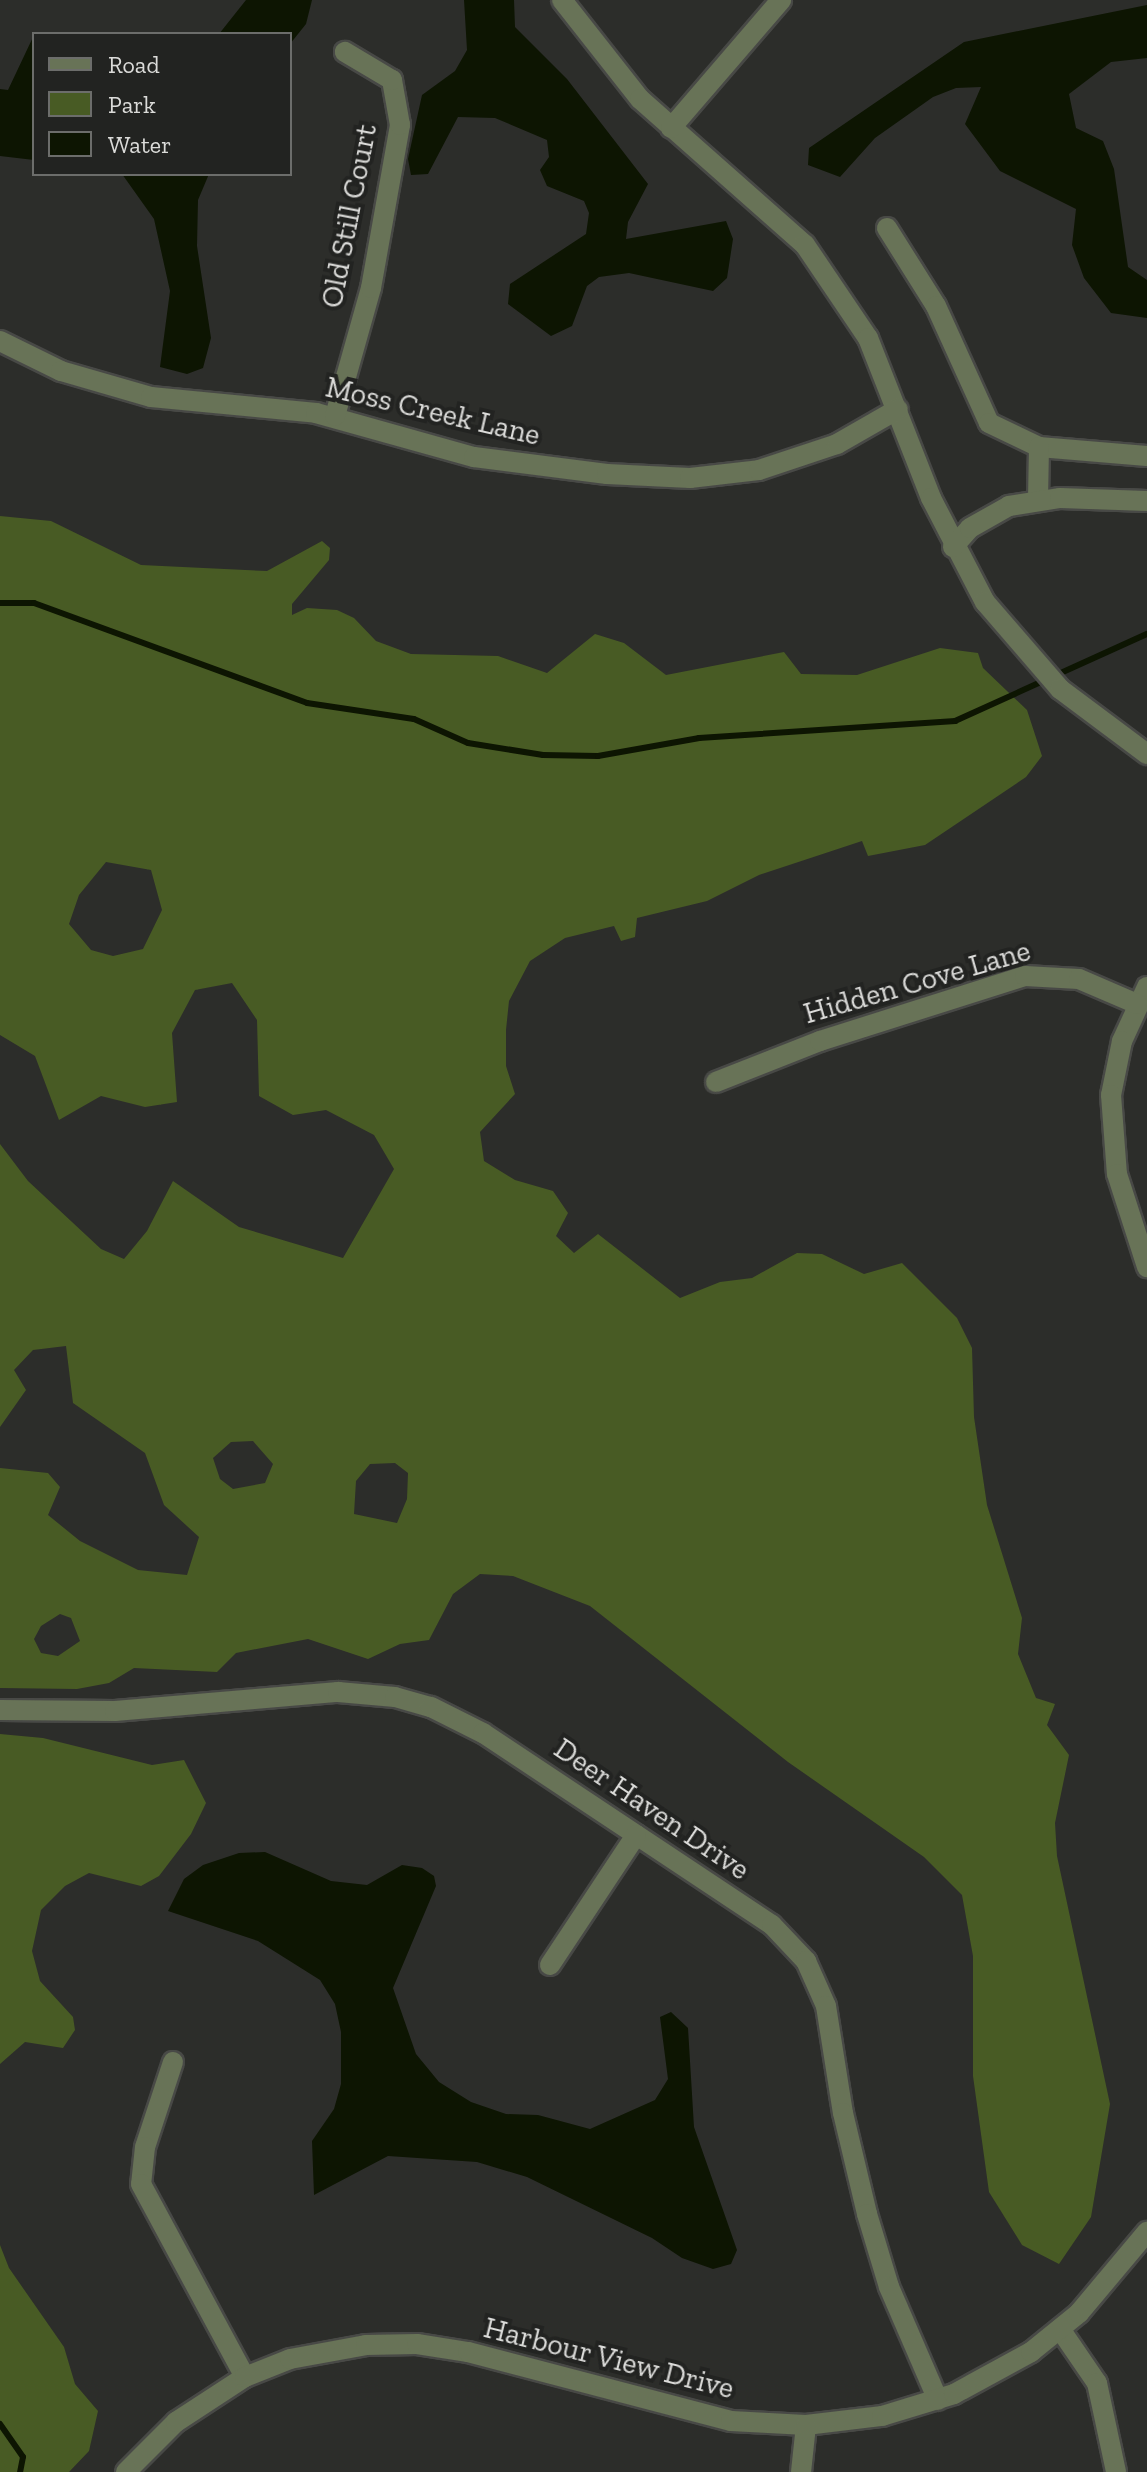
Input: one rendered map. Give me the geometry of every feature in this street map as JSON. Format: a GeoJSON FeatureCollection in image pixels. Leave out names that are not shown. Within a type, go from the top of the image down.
{"type":"FeatureCollection","features":[{"type":"Feature","properties":{"kind":"street"},"geometry":{"type":"LineString","coordinates":[[562,0],[608,63],[671,128],[805,245],[868,338],[953,547],[985,602],[1034,664],[1060,689],[1147,754]]}},
{"type":"Feature","properties":{"kind":"street"},"geometry":{"type":"LineString","coordinates":[[671,128],[781,0]]}},
{"type":"Feature","properties":{"kind":"street","name":"Old Still Court"},"geometry":{"type":"LineString","coordinates":[[335,416],[371,288],[400,125],[392,80],[345,52]]}},
{"type":"Feature","properties":{"kind":"street"},"geometry":{"type":"LineString","coordinates":[[887,228],[936,306],[979,409],[1003,433],[1039,447],[1147,456]]}},
{"type":"Feature","properties":{"kind":"street","name":"Moss Creek Lane"},"geometry":{"type":"LineString","coordinates":[[0,341],[61,371],[151,397],[335,416],[454,452],[522,466],[690,478],[736,474],[804,458],[898,409]]}},
{"type":"Feature","properties":{"kind":"street"},"geometry":{"type":"LineString","coordinates":[[1038,499],[1039,447]]}},
{"type":"Feature","properties":{"kind":"street"},"geometry":{"type":"LineString","coordinates":[[953,547],[991,514],[1038,499],[1147,501]]}},
{"type":"Feature","properties":{"kind":"street","name":"Hidden Cove Lane"},"geometry":{"type":"LineString","coordinates":[[716,1082],[820,1041],[1025,976],[1079,979],[1142,996]]}},
{"type":"Feature","properties":{"kind":"street"},"geometry":{"type":"LineString","coordinates":[[1142,996],[1114,1067],[1111,1123],[1125,1206],[1147,1267]]}},
{"type":"Feature","properties":{"kind":"street","name":"Deer Haven Drive"},"geometry":{"type":"LineString","coordinates":[[0,1710],[115,1711],[338,1692],[395,1697],[466,1723],[772,1925],[790,1941],[818,1982],[867,2214],[889,2287],[938,2400]]}},
{"type":"Feature","properties":{"kind":"street"},"geometry":{"type":"LineString","coordinates":[[550,1965],[636,1835]]}},
{"type":"Feature","properties":{"kind":"street"},"geometry":{"type":"LineString","coordinates":[[173,2062],[145,2147],[141,2184],[245,2377]]}},
{"type":"Feature","properties":{"kind":"street","name":"Harbour View Drive"},"geometry":{"type":"LineString","coordinates":[[126,2472],[176,2422],[245,2377],[340,2348],[417,2344],[468,2352],[685,2413],[806,2425],[882,2416],[938,2400],[994,2375],[1060,2329],[1111,2278],[1147,2232]]}},
{"type":"Feature","properties":{"kind":"street"},"geometry":{"type":"LineString","coordinates":[[1060,2329],[1097,2383],[1116,2472]]}},
{"type":"Feature","properties":{"kind":"street"},"geometry":{"type":"LineString","coordinates":[[801,2472],[806,2425]]}},
{"type":"Feature","properties":{"kind":"green space"},"geometry":{"type":"Polygon","coordinates":[[[0,516],[51,521],[141,565],[267,571],[322,541],[330,548],[329,560],[292,604],[292,615],[307,608],[337,610],[354,618],[376,641],[411,654],[498,656],[547,673],[595,634],[624,643],[666,675],[784,652],[801,674],[857,675],[940,648],[978,653],[983,668],[1027,710],[1042,756],[1026,777],[925,845],[868,856],[862,841],[759,875],[707,901],[637,918],[635,937],[621,941],[614,926],[565,938],[530,961],[509,1001],[506,1066],[515,1094],[480,1132],[484,1161],[515,1180],[553,1191],[568,1213],[556,1236],[574,1253],[598,1234],[680,1298],[720,1282],[752,1278],[797,1253],[822,1254],[864,1274],[902,1263],[957,1318],[972,1348],[974,1417],[987,1505],[1022,1618],[1018,1654],[1036,1698],[1055,1704],[1047,1725],[1069,1755],[1055,1823],[1057,1856],[1110,2104],[1091,2217],[1059,2264],[1022,2245],[989,2192],[973,2076],[973,1956],[962,1895],[924,1857],[788,1762],[590,1606],[513,1576],[480,1574],[453,1594],[429,1640],[400,1644],[368,1659],[308,1639],[236,1653],[217,1672],[134,1668],[109,1683],[77,1689],[0,1688],[0,1468],[48,1473],[60,1487],[48,1515],[80,1541],[138,1570],[187,1575],[199,1537],[164,1505],[145,1453],[73,1403],[66,1346],[33,1350],[14,1370],[26,1390],[0,1427],[0,1144],[28,1181],[101,1249],[124,1259],[147,1231],[173,1181],[239,1227],[343,1258],[394,1169],[374,1135],[326,1110],[293,1115],[259,1096],[257,1020],[232,983],[195,990],[172,1033],[177,1102],[145,1107],[101,1096],[59,1120],[35,1056],[0,1035],[0,516]],[[106,862],[79,895],[69,924],[91,950],[113,956],[143,949],[162,910],[151,870],[106,862]],[[253,1441],[231,1442],[213,1458],[220,1479],[233,1489],[265,1483],[273,1464],[253,1441]],[[395,1463],[370,1464],[356,1481],[354,1514],[397,1523],[407,1499],[408,1473],[395,1463]],[[60,1614],[41,1626],[34,1639],[41,1653],[58,1656],[80,1641],[71,1618],[60,1614]]]}},
{"type":"Feature","properties":{"kind":"green space"},"geometry":{"type":"Polygon","coordinates":[[[0,1734],[43,1738],[152,1765],[184,1760],[206,1803],[191,1834],[159,1876],[141,1886],[89,1873],[65,1886],[41,1910],[32,1951],[40,1981],[73,2017],[75,2030],[63,2048],[25,2042],[0,2064],[0,1734]]]}},
{"type":"Feature","properties":{"kind":"green space"},"geometry":{"type":"Polygon","coordinates":[[[0,2245],[9,2268],[64,2347],[75,2384],[98,2411],[89,2451],[69,2472],[0,2472],[0,2245]]]}},
{"type":"Feature","properties":{"kind":"water"},"geometry":{"type":"Polygon","coordinates":[[[246,0],[312,0],[306,24],[292,42],[292,32],[221,32],[246,0]]]}},
{"type":"Feature","properties":{"kind":"water"},"geometry":{"type":"Polygon","coordinates":[[[464,0],[514,0],[515,27],[567,79],[648,184],[628,222],[626,239],[726,221],[733,239],[727,278],[713,291],[629,273],[599,277],[587,286],[572,326],[551,336],[508,304],[510,284],[586,234],[589,213],[584,201],[547,186],[540,170],[549,157],[547,140],[495,118],[458,117],[428,174],[411,175],[408,159],[422,95],[455,71],[467,50],[464,0]]]}},
{"type":"Feature","properties":{"kind":"water"},"geometry":{"type":"Polygon","coordinates":[[[1147,5],[1147,58],[1111,62],[1069,94],[1076,128],[1103,141],[1114,169],[1128,267],[1147,280],[1147,318],[1111,313],[1084,278],[1072,245],[1076,209],[1000,171],[965,124],[981,87],[956,88],[933,97],[875,138],[840,177],[808,165],[809,148],[964,42],[1147,5]]]}},
{"type":"Feature","properties":{"kind":"water"},"geometry":{"type":"Polygon","coordinates":[[[32,39],[32,160],[0,156],[0,89],[8,90],[32,39]]]}},
{"type":"Feature","properties":{"kind":"water"},"geometry":{"type":"Polygon","coordinates":[[[123,176],[208,176],[198,200],[197,246],[211,338],[203,368],[187,374],[160,367],[170,291],[154,219],[123,176]]]}},
{"type":"Feature","properties":{"kind":"water"},"geometry":{"type":"Polygon","coordinates":[[[265,1852],[331,1881],[367,1885],[402,1865],[422,1868],[434,1876],[436,1886],[393,1988],[416,2054],[439,2082],[471,2102],[506,2114],[538,2115],[590,2129],[655,2100],[668,2079],[660,2017],[671,2012],[688,2028],[694,2127],[737,2250],[731,2264],[713,2269],[682,2258],[652,2238],[527,2177],[477,2162],[388,2156],[314,2195],[312,2141],[334,2109],[341,2084],[341,2032],[335,2004],[320,1980],[258,1941],[168,1911],[184,1879],[203,1865],[239,1853],[265,1852]]]}},
{"type":"Feature","properties":{"kind":"waterway"},"geometry":{"type":"LineString","coordinates":[[0,603],[34,603],[307,703],[414,719],[468,743],[543,755],[598,756],[699,738],[955,721],[1147,634]]}},
{"type":"Feature","properties":{"kind":"waterway"},"geometry":{"type":"LineString","coordinates":[[0,2424],[23,2457],[20,2472]]}}]}
